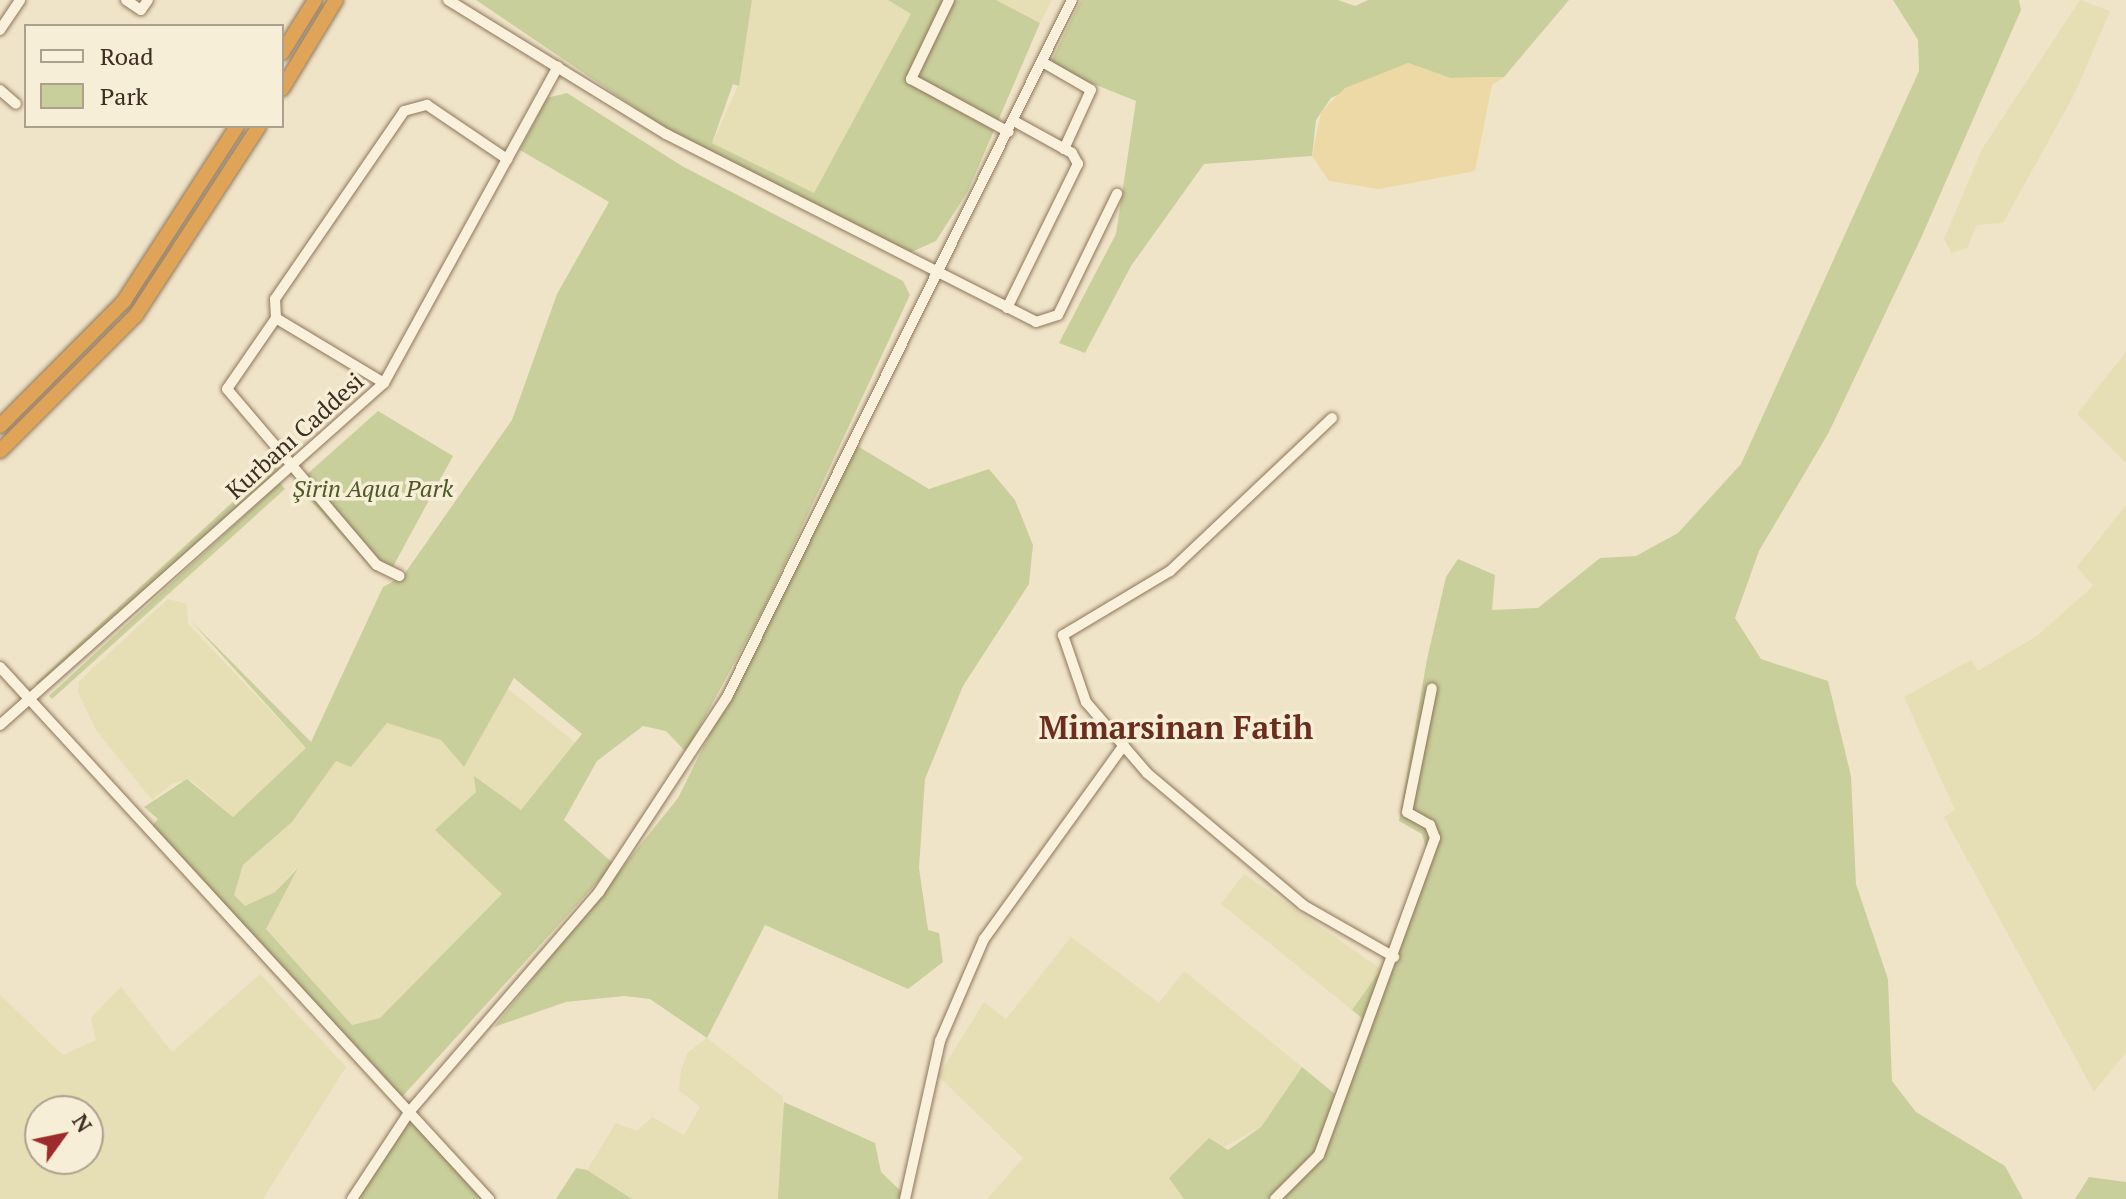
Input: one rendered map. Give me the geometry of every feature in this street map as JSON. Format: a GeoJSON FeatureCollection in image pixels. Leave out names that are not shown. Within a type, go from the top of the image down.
{"type":"FeatureCollection","features":[{"type":"Feature","properties":{"kind":"highway"},"geometry":{"type":"LineString","coordinates":[[284,50],[315,0]]}},
{"type":"Feature","properties":{"kind":"highway"},"geometry":{"type":"LineString","coordinates":[[284,86],[336,0]]}},
{"type":"Feature","properties":{"kind":"highway"},"geometry":{"type":"LineString","coordinates":[[0,426],[124,301],[236,128]]}},
{"type":"Feature","properties":{"kind":"highway"},"geometry":{"type":"LineString","coordinates":[[0,451],[136,315],[258,128]]}},
{"type":"Feature","properties":{"kind":"street"},"geometry":{"type":"LineString","coordinates":[[0,30],[20,0]]}},
{"type":"Feature","properties":{"kind":"street"},"geometry":{"type":"LineString","coordinates":[[126,0],[141,10],[148,0]]}},
{"type":"Feature","properties":{"kind":"street"},"geometry":{"type":"LineString","coordinates":[[448,0],[666,134],[1041,323],[1058,315],[1117,194]]}},
{"type":"Feature","properties":{"kind":"street"},"geometry":{"type":"LineString","coordinates":[[464,0],[488,25]]}},
{"type":"Feature","properties":{"kind":"street"},"geometry":{"type":"LineString","coordinates":[[949,0],[911,79],[1009,132]]}},
{"type":"Feature","properties":{"kind":"street"},"geometry":{"type":"LineString","coordinates":[[352,1199],[410,1111],[599,892],[727,697],[935,270],[1009,132],[1072,0]]}},
{"type":"Feature","properties":{"kind":"street"},"geometry":{"type":"LineString","coordinates":[[1044,63],[1091,90],[1064,149]]}},
{"type":"Feature","properties":{"kind":"street","name":"Kurbanı Caddesi"},"geometry":{"type":"LineString","coordinates":[[0,725],[34,702],[384,383],[558,67]]}},
{"type":"Feature","properties":{"kind":"street"},"geometry":{"type":"LineString","coordinates":[[0,90],[16,104]]}},
{"type":"Feature","properties":{"kind":"street"},"geometry":{"type":"LineString","coordinates":[[400,576],[377,565],[227,389],[276,318],[275,299],[404,111],[427,105],[507,159]]}},
{"type":"Feature","properties":{"kind":"street"},"geometry":{"type":"LineString","coordinates":[[1007,308],[1078,168],[1064,149],[1014,121]]}},
{"type":"Feature","properties":{"kind":"street"},"geometry":{"type":"LineString","coordinates":[[276,318],[384,383]]}},
{"type":"Feature","properties":{"kind":"street"},"geometry":{"type":"LineString","coordinates":[[1332,418],[1170,571],[1063,635],[1086,702],[1124,745],[1292,895],[1394,957]]}},
{"type":"Feature","properties":{"kind":"street"},"geometry":{"type":"LineString","coordinates":[[0,667],[489,1199]]}},
{"type":"Feature","properties":{"kind":"street"},"geometry":{"type":"LineString","coordinates":[[1275,1199],[1319,1155],[1435,838],[1430,825],[1407,812],[1432,688]]}},
{"type":"Feature","properties":{"kind":"street"},"geometry":{"type":"LineString","coordinates":[[905,1199],[940,1041],[984,939],[1124,745]]}},
{"type":"Feature","properties":{"kind":"shaded area"},"geometry":{"type":"Polygon","coordinates":[[[752,0],[888,0],[911,14],[814,193],[712,143],[738,86],[752,0]]]}},
{"type":"Feature","properties":{"kind":"shaded area"},"geometry":{"type":"Polygon","coordinates":[[[996,0],[1052,0],[1040,23],[996,0]]]}},
{"type":"Feature","properties":{"kind":"shaded area"},"geometry":{"type":"Polygon","coordinates":[[[2080,0],[2110,11],[2075,93],[2003,223],[1977,225],[1967,248],[1952,253],[1944,239],[1982,149],[2080,0]]]}},
{"type":"Feature","properties":{"kind":"shaded area"},"geometry":{"type":"Polygon","coordinates":[[[2126,352],[2126,463],[2077,414],[2126,352]]]}},
{"type":"Feature","properties":{"kind":"shaded area"},"geometry":{"type":"Polygon","coordinates":[[[2126,505],[2126,1052],[2094,1092],[1944,817],[1955,810],[1904,697],[1971,660],[1978,671],[2037,636],[2093,586],[2077,567],[2126,505]]]}},
{"type":"Feature","properties":{"kind":"shaded area"},"geometry":{"type":"Polygon","coordinates":[[[168,599],[187,604],[188,624],[306,748],[233,817],[191,780],[173,783],[152,800],[96,730],[78,692],[79,681],[168,599]]]}},
{"type":"Feature","properties":{"kind":"shaded area"},"geometry":{"type":"Polygon","coordinates":[[[507,688],[576,743],[521,810],[476,779],[476,792],[436,831],[503,894],[380,1018],[352,1025],[266,929],[297,867],[275,892],[245,906],[234,895],[243,865],[292,822],[336,760],[351,767],[387,723],[441,740],[464,767],[507,688]]]}},
{"type":"Feature","properties":{"kind":"shaded area"},"geometry":{"type":"Polygon","coordinates":[[[1244,874],[1381,969],[1352,1010],[1221,904],[1244,874]]]}},
{"type":"Feature","properties":{"kind":"shaded area"},"geometry":{"type":"Polygon","coordinates":[[[1071,937],[1159,1003],[1184,971],[1302,1067],[1261,1127],[1169,1177],[1184,1199],[987,1199],[1023,1158],[938,1076],[984,1002],[1006,1019],[1071,937]]]}},
{"type":"Feature","properties":{"kind":"shaded area"},"geometry":{"type":"Polygon","coordinates":[[[260,974],[346,1067],[263,1199],[0,1199],[0,995],[63,1055],[96,1040],[91,1018],[121,987],[172,1052],[260,974]]]}},
{"type":"Feature","properties":{"kind":"shaded area"},"geometry":{"type":"Polygon","coordinates":[[[707,1038],[783,1097],[786,1148],[778,1199],[632,1199],[587,1170],[616,1123],[637,1131],[652,1117],[684,1135],[700,1107],[679,1090],[681,1070],[688,1052],[707,1038]]]}},
{"type":"Feature","properties":{"kind":"green space"},"geometry":{"type":"Polygon","coordinates":[[[476,0],[752,0],[739,86],[733,84],[712,143],[814,193],[911,14],[888,0],[996,0],[1040,23],[968,191],[936,241],[909,253],[674,134],[476,0]]]}},
{"type":"Feature","properties":{"kind":"green space"},"geometry":{"type":"Polygon","coordinates":[[[1081,0],[1338,0],[1355,6],[1368,0],[1569,0],[1504,77],[1450,78],[1408,63],[1331,98],[1316,120],[1312,156],[1204,164],[1131,266],[1085,353],[1059,343],[1116,234],[1136,101],[1049,66],[1081,0]]]}},
{"type":"Feature","properties":{"kind":"green space"},"geometry":{"type":"Polygon","coordinates":[[[1893,0],[2019,0],[2021,10],[1921,238],[1829,432],[1759,551],[1735,618],[1761,659],[1828,681],[1851,776],[1856,884],[1888,979],[1892,1081],[1916,1112],[2005,1166],[2023,1199],[1184,1199],[1169,1178],[1209,1138],[1228,1150],[1261,1127],[1302,1067],[1335,1094],[1362,1018],[1352,1010],[1381,969],[1426,848],[1422,834],[1399,821],[1427,659],[1446,577],[1458,559],[1495,575],[1492,610],[1538,608],[1600,558],[1636,556],[1678,533],[1741,464],[1919,71],[1918,40],[1893,0]]]}},
{"type":"Feature","properties":{"kind":"green space"},"geometry":{"type":"Polygon","coordinates":[[[567,93],[682,166],[903,281],[910,295],[765,606],[686,752],[666,731],[643,726],[597,761],[564,820],[614,864],[401,1098],[151,827],[158,819],[144,807],[187,779],[233,817],[306,748],[190,620],[311,742],[383,587],[403,576],[512,420],[557,294],[609,202],[520,150],[547,98],[567,93]],[[514,678],[464,767],[441,740],[387,723],[351,767],[336,761],[292,822],[243,865],[234,895],[245,906],[275,892],[298,868],[266,929],[352,1025],[380,1018],[502,894],[435,830],[476,792],[474,776],[521,810],[582,734],[514,678]]]}},
{"type":"Feature","properties":{"kind":"green space","name":"Şirin Aqua Park"},"geometry":{"type":"Polygon","coordinates":[[[378,411],[453,456],[389,574],[374,571],[296,484],[378,411]]]}},
{"type":"Feature","properties":{"kind":"green space"},"geometry":{"type":"Polygon","coordinates":[[[854,444],[929,489],[989,469],[1015,500],[1033,545],[1029,584],[963,686],[925,779],[919,868],[928,930],[939,933],[943,962],[908,989],[765,925],[707,1038],[650,999],[624,996],[566,1002],[494,1027],[678,798],[854,444]]]}},
{"type":"Feature","properties":{"kind":"green space"},"geometry":{"type":"Polygon","coordinates":[[[275,463],[281,469],[41,688],[36,683],[275,463]]]}},
{"type":"Feature","properties":{"kind":"green space"},"geometry":{"type":"Polygon","coordinates":[[[280,483],[285,489],[52,699],[49,696],[280,483]]]}},
{"type":"Feature","properties":{"kind":"green space"},"geometry":{"type":"Polygon","coordinates":[[[784,1102],[875,1143],[881,1172],[909,1199],[778,1199],[784,1102]]]}},
{"type":"Feature","properties":{"kind":"green space"},"geometry":{"type":"Polygon","coordinates":[[[407,1121],[448,1147],[492,1199],[353,1199],[407,1121]]]}},
{"type":"Feature","properties":{"kind":"green space"},"geometry":{"type":"Polygon","coordinates":[[[576,1168],[587,1170],[632,1199],[556,1199],[576,1168]]]}},
{"type":"Feature","properties":{"kind":"green space"},"geometry":{"type":"Polygon","coordinates":[[[2089,1177],[2126,1182],[2126,1199],[2075,1199],[2089,1177]]]}},
{"type":"Feature","properties":{"kind":"sand"},"geometry":{"type":"Polygon","coordinates":[[[1408,63],[1450,78],[1504,77],[1492,85],[1475,171],[1379,189],[1329,181],[1312,156],[1321,112],[1345,88],[1408,63]]]}},
{"type":"Feature","properties":{"kind":"district","name":"Mimarsinan Fatih"},"geometry":{"type":"Point","coordinates":[1176,727]}}]}
